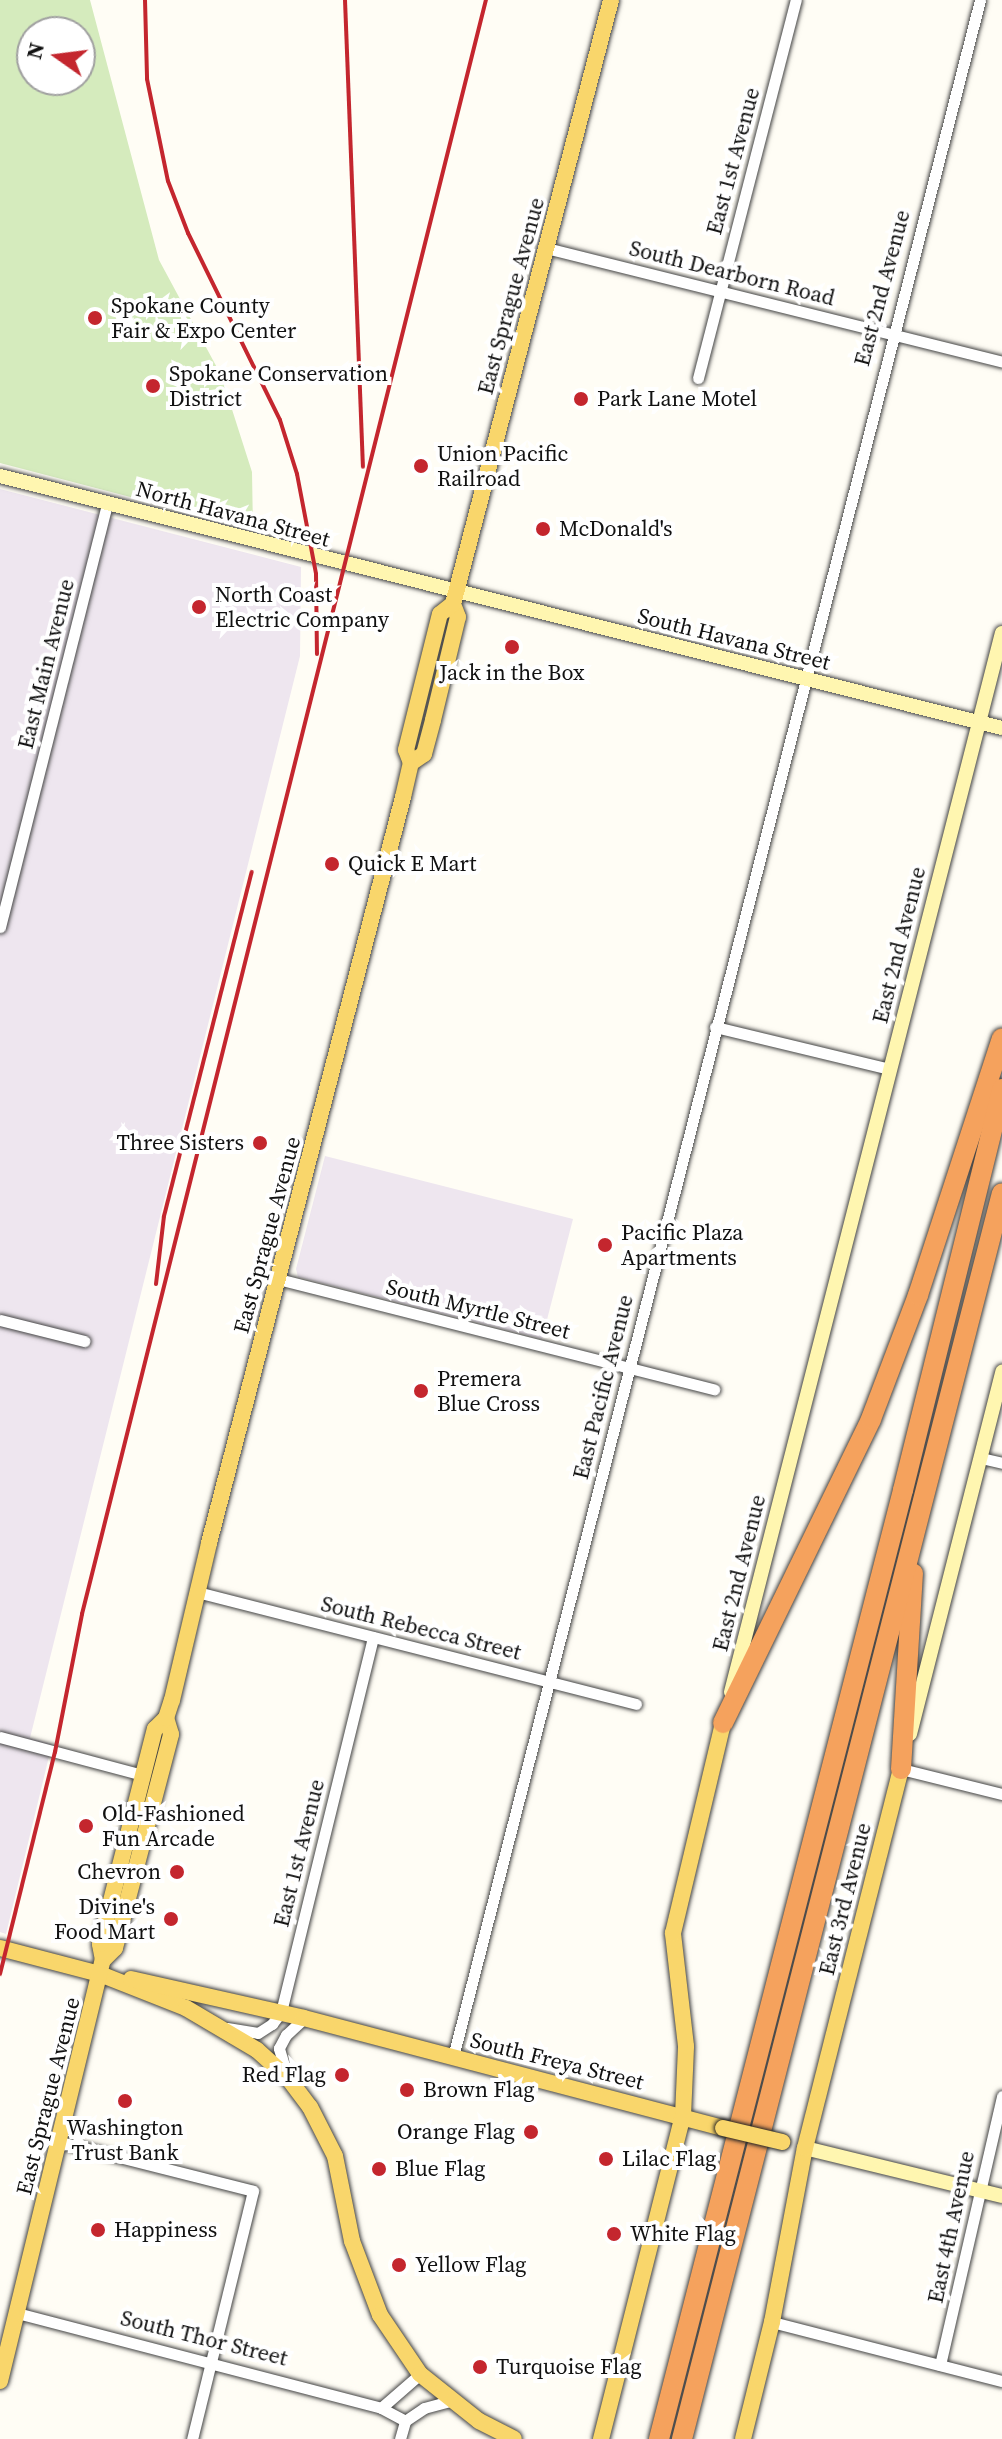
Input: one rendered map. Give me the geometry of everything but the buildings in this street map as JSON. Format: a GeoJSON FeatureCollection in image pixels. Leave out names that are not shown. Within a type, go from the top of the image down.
{"type":"FeatureCollection","features":[{"type":"Feature","properties":{"kind":"highway"},"geometry":{"type":"LineString","coordinates":[[723,1723],[871,1419],[918,1295],[1002,1038]]}},
{"type":"Feature","properties":{"kind":"highway"},"geometry":{"type":"LineString","coordinates":[[659,2439],[903,1490],[1002,1089]]}},
{"type":"Feature","properties":{"kind":"highway"},"geometry":{"type":"LineString","coordinates":[[682,2439],[1002,1193]]}},
{"type":"Feature","properties":{"kind":"highway"},"geometry":{"type":"LineString","coordinates":[[901,1769],[916,1522]]}},
{"type":"Feature","properties":{"kind":"main road","name":"East Sprague Avenue"},"geometry":{"type":"LineString","coordinates":[[102,1967],[115,1948],[171,1734],[166,1718],[197,1592],[411,763],[424,754],[430,731],[458,617],[454,598],[611,0]]}},
{"type":"Feature","properties":{"kind":"main road","name":"East Sprague Avenue"},"geometry":{"type":"LineString","coordinates":[[0,2381],[102,1967],[100,1944],[155,1729],[166,1718]]}},
{"type":"Feature","properties":{"kind":"main road","name":"East 2nd Avenue"},"geometry":{"type":"LineString","coordinates":[[601,2439],[683,2116],[686,2046],[673,1933],[723,1723]]}},
{"type":"Feature","properties":{"kind":"main road","name":"East 3rd Avenue"},"geometry":{"type":"LineString","coordinates":[[743,2439],[772,2322],[805,2148],[901,1769]]}},
{"type":"Feature","properties":{"kind":"main road"},"geometry":{"type":"LineString","coordinates":[[0,1948],[102,1967],[222,2027],[257,2050],[288,2078],[310,2107],[335,2156],[352,2241],[369,2294],[420,2374],[451,2401],[514,2439]]}},
{"type":"Feature","properties":{"kind":"main road","name":"South Freya Street"},"geometry":{"type":"LineString","coordinates":[[102,1967],[805,2148]]}},
{"type":"Feature","properties":{"kind":"street","name":"East 1st Avenue"},"geometry":{"type":"LineString","coordinates":[[698,378],[796,0]]}},
{"type":"Feature","properties":{"kind":"street","name":"East 2nd Avenue"},"geometry":{"type":"LineString","coordinates":[[804,680],[980,0]]}},
{"type":"Feature","properties":{"kind":"street","name":"South Dearborn Road"},"geometry":{"type":"LineString","coordinates":[[546,248],[1002,362]]}},
{"type":"Feature","properties":{"kind":"street","name":"North Havana Street"},"geometry":{"type":"LineString","coordinates":[[0,476],[454,598]]}},
{"type":"Feature","properties":{"kind":"street","name":"East Main Avenue"},"geometry":{"type":"LineString","coordinates":[[0,927],[107,504]]}},
{"type":"Feature","properties":{"kind":"street","name":"South Havana Street"},"geometry":{"type":"LineString","coordinates":[[454,598],[1002,728]]}},
{"type":"Feature","properties":{"kind":"street"},"geometry":{"type":"LineString","coordinates":[[978,723],[1002,633]]}},
{"type":"Feature","properties":{"kind":"street","name":"East Pacific Avenue"},"geometry":{"type":"LineString","coordinates":[[453,2057],[804,680]]}},
{"type":"Feature","properties":{"kind":"street","name":"East 2nd Avenue"},"geometry":{"type":"LineString","coordinates":[[723,1723],[978,723]]}},
{"type":"Feature","properties":{"kind":"street"},"geometry":{"type":"LineString","coordinates":[[715,1027],[890,1069]]}},
{"type":"Feature","properties":{"kind":"street","name":"South Myrtle Street"},"geometry":{"type":"LineString","coordinates":[[278,1279],[714,1389]]}},
{"type":"Feature","properties":{"kind":"street"},"geometry":{"type":"LineString","coordinates":[[0,1320],[84,1341]]}},
{"type":"Feature","properties":{"kind":"street","name":"East 3rd Avenue"},"geometry":{"type":"LineString","coordinates":[[901,1769],[1002,1372]]}},
{"type":"Feature","properties":{"kind":"street"},"geometry":{"type":"LineString","coordinates":[[981,1458],[1002,1463]]}},
{"type":"Feature","properties":{"kind":"street","name":"South Rebecca Street"},"geometry":{"type":"LineString","coordinates":[[197,1592],[636,1704]]}},
{"type":"Feature","properties":{"kind":"street","name":"East 1st Avenue"},"geometry":{"type":"LineString","coordinates":[[281,2012],[373,1637]]}},
{"type":"Feature","properties":{"kind":"street"},"geometry":{"type":"LineString","coordinates":[[0,1737],[143,1775]]}},
{"type":"Feature","properties":{"kind":"street"},"geometry":{"type":"LineString","coordinates":[[901,1769],[1002,1794]]}},
{"type":"Feature","properties":{"kind":"street"},"geometry":{"type":"LineString","coordinates":[[222,2027],[258,2033],[272,2024],[281,2012]]}},
{"type":"Feature","properties":{"kind":"street"},"geometry":{"type":"LineString","coordinates":[[288,2078],[279,2048],[286,2035],[304,2018]]}},
{"type":"Feature","properties":{"kind":"street","name":"East 4th Avenue"},"geometry":{"type":"LineString","coordinates":[[940,2365],[983,2191],[986,2160],[1002,2096]]}},
{"type":"Feature","properties":{"kind":"street"},"geometry":{"type":"LineString","coordinates":[[60,2142],[253,2191],[192,2439]]}},
{"type":"Feature","properties":{"kind":"street","name":"South Freya Street"},"geometry":{"type":"LineString","coordinates":[[805,2148],[1002,2196]]}},
{"type":"Feature","properties":{"kind":"street","name":"South Thor Street"},"geometry":{"type":"LineString","coordinates":[[17,2313],[381,2408],[405,2421]]}},
{"type":"Feature","properties":{"kind":"street"},"geometry":{"type":"LineString","coordinates":[[772,2322],[1002,2381]]}},
{"type":"Feature","properties":{"kind":"street"},"geometry":{"type":"LineString","coordinates":[[381,2408],[420,2374]]}},
{"type":"Feature","properties":{"kind":"street"},"geometry":{"type":"LineString","coordinates":[[400,2439],[405,2421],[424,2408],[451,2401]]}},
{"type":"Feature","properties":{"kind":"shaded area"},"geometry":{"type":"Polygon","coordinates":[[[0,489],[301,567],[300,656],[30,1738],[52,1744],[6,1934],[0,1932],[0,489]]]}},
{"type":"Feature","properties":{"kind":"shaded area"},"geometry":{"type":"Polygon","coordinates":[[[325,1156],[573,1219],[542,1339],[298,1277],[296,1269],[325,1156]]]}},
{"type":"Feature","properties":{"kind":"green space","name":"Spokane County Fair & Expo Center"},"geometry":{"type":"Polygon","coordinates":[[[0,0],[90,0],[94,16],[16,16],[16,96],[96,96],[96,23],[159,260],[221,375],[252,472],[253,529],[0,463],[0,0]]]}},
{"type":"Feature","properties":{"kind":"railway"},"geometry":{"type":"LineString","coordinates":[[145,0],[147,79],[168,181],[188,233],[280,420],[297,474],[316,574],[317,654]]}},
{"type":"Feature","properties":{"kind":"railway"},"geometry":{"type":"LineString","coordinates":[[345,0],[363,467]]}},
{"type":"Feature","properties":{"kind":"railway"},"geometry":{"type":"LineString","coordinates":[[0,1974],[55,1752],[82,1614],[486,0]]}},
{"type":"Feature","properties":{"kind":"railway"},"geometry":{"type":"LineString","coordinates":[[156,1284],[164,1216],[252,872]]}},
{"type":"Feature","properties":{"kind":"place","name":"Spokane County Fair & Expo Center"},"geometry":{"type":"Point","coordinates":[95,318]}},
{"type":"Feature","properties":{"kind":"place","name":"Spokane Conservation District"},"geometry":{"type":"Point","coordinates":[153,386]}},
{"type":"Feature","properties":{"kind":"place","name":"Park Lane Motel"},"geometry":{"type":"Point","coordinates":[581,399]}},
{"type":"Feature","properties":{"kind":"place","name":"Union Pacific Railroad"},"geometry":{"type":"Point","coordinates":[421,466]}},
{"type":"Feature","properties":{"kind":"place","name":"McDonald's"},"geometry":{"type":"Point","coordinates":[543,529]}},
{"type":"Feature","properties":{"kind":"place","name":"North Coast Electric Company"},"geometry":{"type":"Point","coordinates":[199,607]}},
{"type":"Feature","properties":{"kind":"place","name":"Jack in the Box"},"geometry":{"type":"Point","coordinates":[512,647]}},
{"type":"Feature","properties":{"kind":"place","name":"Quick E Mart"},"geometry":{"type":"Point","coordinates":[332,864]}},
{"type":"Feature","properties":{"kind":"place","name":"Three Sisters"},"geometry":{"type":"Point","coordinates":[260,1143]}},
{"type":"Feature","properties":{"kind":"place","name":"Pacific Plaza Apartments"},"geometry":{"type":"Point","coordinates":[605,1245]}},
{"type":"Feature","properties":{"kind":"place","name":"Premera Blue Cross"},"geometry":{"type":"Point","coordinates":[421,1391]}},
{"type":"Feature","properties":{"kind":"place","name":"Old-Fashioned Fun Arcade"},"geometry":{"type":"Point","coordinates":[86,1826]}},
{"type":"Feature","properties":{"kind":"place","name":"Chevron"},"geometry":{"type":"Point","coordinates":[177,1872]}},
{"type":"Feature","properties":{"kind":"place","name":"Divine's Food Mart"},"geometry":{"type":"Point","coordinates":[171,1919]}},
{"type":"Feature","properties":{"kind":"place","name":"Red Flag"},"geometry":{"type":"Point","coordinates":[342,2075]}},
{"type":"Feature","properties":{"kind":"place","name":"Brown Flag"},"geometry":{"type":"Point","coordinates":[407,2090]}},
{"type":"Feature","properties":{"kind":"place","name":"Washington Trust Bank"},"geometry":{"type":"Point","coordinates":[125,2101]}},
{"type":"Feature","properties":{"kind":"place","name":"Orange Flag"},"geometry":{"type":"Point","coordinates":[531,2132]}},
{"type":"Feature","properties":{"kind":"place","name":"Lilac Flag"},"geometry":{"type":"Point","coordinates":[606,2159]}},
{"type":"Feature","properties":{"kind":"place","name":"Blue Flag"},"geometry":{"type":"Point","coordinates":[379,2169]}},
{"type":"Feature","properties":{"kind":"place","name":"Happiness"},"geometry":{"type":"Point","coordinates":[98,2230]}},
{"type":"Feature","properties":{"kind":"place","name":"White Flag"},"geometry":{"type":"Point","coordinates":[614,2234]}},
{"type":"Feature","properties":{"kind":"place","name":"Yellow Flag"},"geometry":{"type":"Point","coordinates":[399,2265]}},
{"type":"Feature","properties":{"kind":"place","name":"Turquoise Flag"},"geometry":{"type":"Point","coordinates":[480,2367]}}]}
